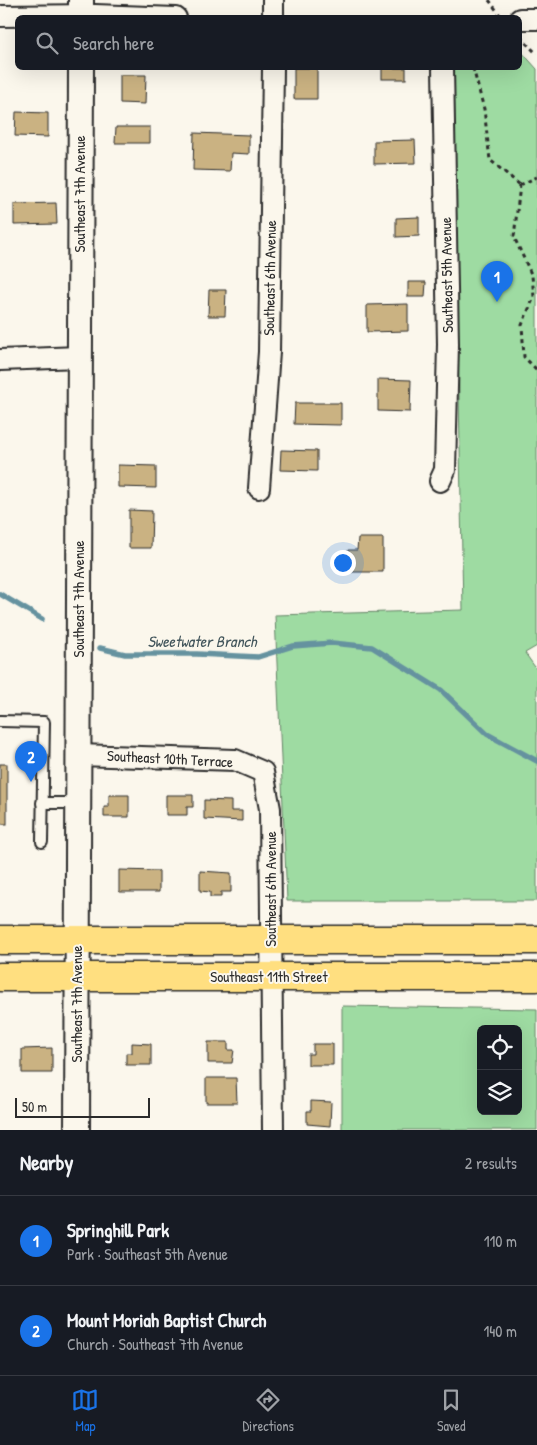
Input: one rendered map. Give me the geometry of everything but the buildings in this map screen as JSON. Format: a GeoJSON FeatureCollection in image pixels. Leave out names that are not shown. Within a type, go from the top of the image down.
{"type":"FeatureCollection","features":[{"type":"Feature","properties":{"kind":"highway"},"geometry":{"type":"LineString","coordinates":[[0,940],[537,940]]}},
{"type":"Feature","properties":{"kind":"highway","name":"Southeast 11th Street"},"geometry":{"type":"LineString","coordinates":[[0,976],[537,977]]}},
{"type":"Feature","properties":{"kind":"street"},"geometry":{"type":"LineString","coordinates":[[273,0],[274,15]]}},
{"type":"Feature","properties":{"kind":"street"},"geometry":{"type":"LineString","coordinates":[[16,15],[81,11],[135,15]]}},
{"type":"Feature","properties":{"kind":"street"},"geometry":{"type":"LineString","coordinates":[[0,16],[15,15]]}},
{"type":"Feature","properties":{"kind":"street"},"geometry":{"type":"LineString","coordinates":[[522,19],[537,19]]}},
{"type":"Feature","properties":{"kind":"street","name":"Southeast 7th Avenue"},"geometry":{"type":"LineString","coordinates":[[77,1130],[81,70]]}},
{"type":"Feature","properties":{"kind":"street","name":"Southeast 6th Avenue"},"geometry":{"type":"LineString","coordinates":[[259,488],[269,352],[273,70]]}},
{"type":"Feature","properties":{"kind":"street","name":"Southeast 5th Avenue"},"geometry":{"type":"LineString","coordinates":[[440,481],[444,470],[448,344],[443,70]]}},
{"type":"Feature","properties":{"kind":"street"},"geometry":{"type":"LineString","coordinates":[[0,360],[79,357]]}},
{"type":"Feature","properties":{"kind":"street","name":"Southeast 10th Terrace"},"geometry":{"type":"LineString","coordinates":[[78,755],[235,760],[261,771]]}},
{"type":"Feature","properties":{"kind":"street","name":"Southeast 6th Avenue"},"geometry":{"type":"LineString","coordinates":[[261,771],[263,772],[270,809],[273,1130]]}},
{"type":"Feature","properties":{"kind":"lane"},"geometry":{"type":"LineString","coordinates":[[0,722],[44,722],[42,842]]}},
{"type":"Feature","properties":{"kind":"lane"},"geometry":{"type":"LineString","coordinates":[[42,803],[78,802]]}},
{"type":"Feature","properties":{"kind":"path"},"geometry":{"type":"LineString","coordinates":[[489,0],[500,15]]}},
{"type":"Feature","properties":{"kind":"path"},"geometry":{"type":"LineString","coordinates":[[522,38],[537,54]]}},
{"type":"Feature","properties":{"kind":"path"},"geometry":{"type":"LineString","coordinates":[[474,70],[484,109],[490,160],[520,184]]}},
{"type":"Feature","properties":{"kind":"path"},"geometry":{"type":"LineString","coordinates":[[520,184],[537,177]]}},
{"type":"Feature","properties":{"kind":"path"},"geometry":{"type":"LineString","coordinates":[[520,184],[514,237],[532,276],[534,298],[522,325],[524,357],[537,370]]}},
{"type":"Feature","properties":{"kind":"green space"},"geometry":{"type":"Polygon","coordinates":[[[522,52],[537,69],[537,646],[525,653],[537,670],[537,901],[287,901],[275,615],[463,610],[453,70],[522,70],[522,52]]]}},
{"type":"Feature","properties":{"kind":"green space"},"geometry":{"type":"Polygon","coordinates":[[[342,1006],[537,1009],[537,1130],[342,1130],[342,1006]]]}},
{"type":"Feature","properties":{"kind":"waterway","name":"Sweetwater Branch"},"geometry":{"type":"LineString","coordinates":[[0,594],[42,619]]}},
{"type":"Feature","properties":{"kind":"waterway","name":"Sweetwater Branch"},"geometry":{"type":"LineString","coordinates":[[100,648],[125,654],[197,654],[258,657],[293,646],[332,643],[372,647],[441,690],[487,734],[537,761]]}},
{"type":"Feature","properties":{"kind":"place","name":"Springhill Park"},"geometry":{"type":"Point","coordinates":[497,302]}},
{"type":"Feature","properties":{"kind":"place","name":"Mount Moriah Baptist Church"},"geometry":{"type":"Point","coordinates":[31,782]}}]}
